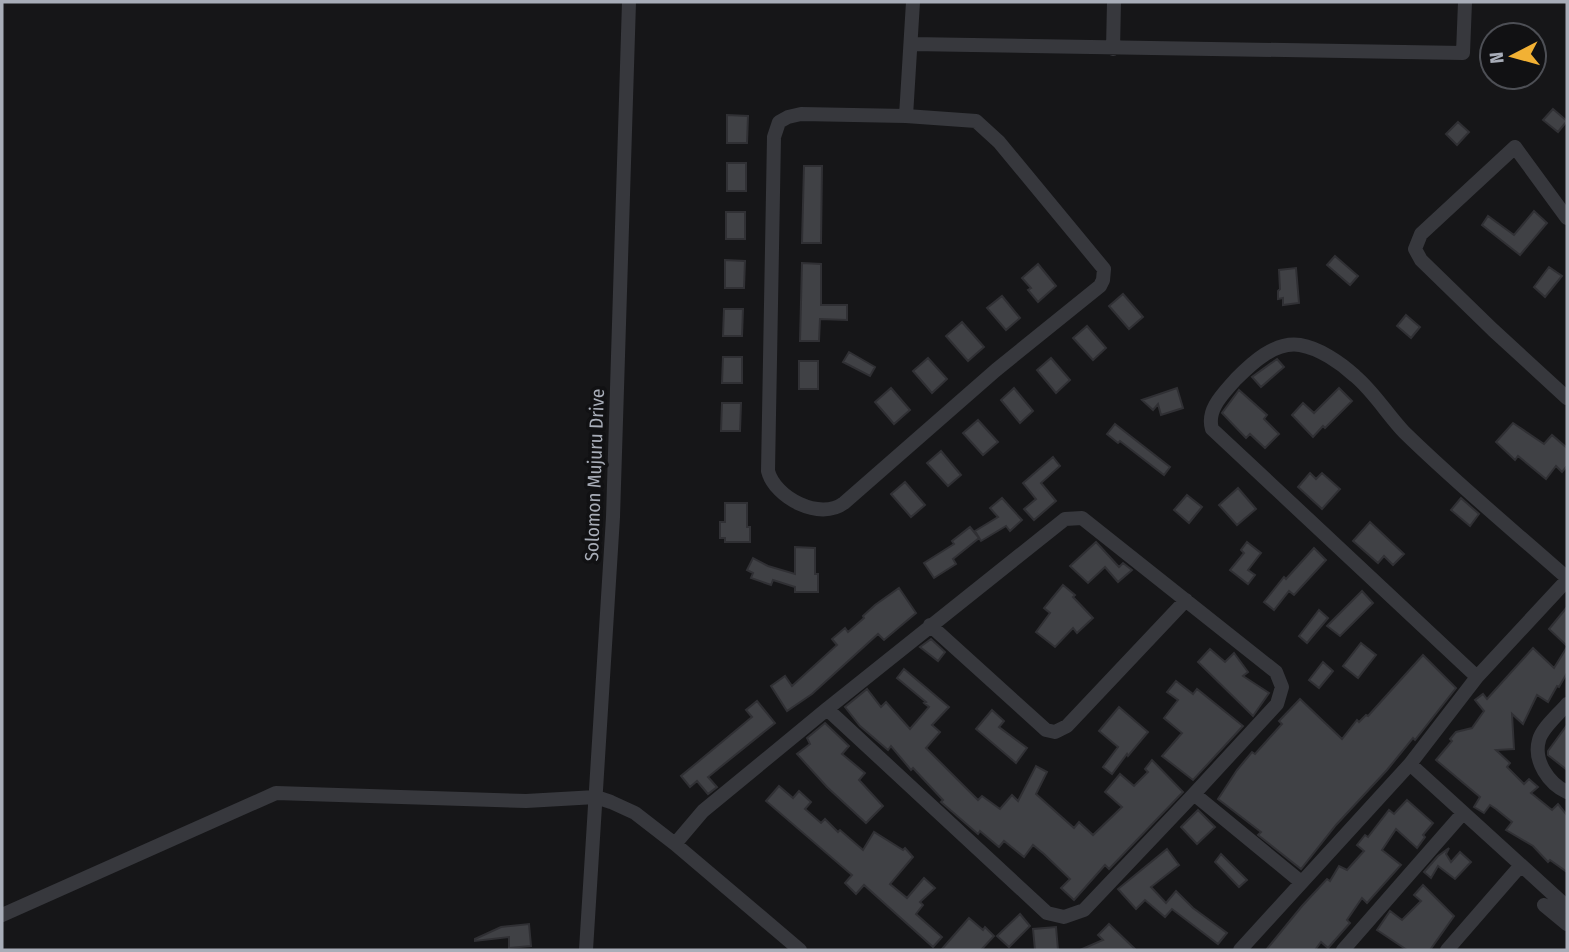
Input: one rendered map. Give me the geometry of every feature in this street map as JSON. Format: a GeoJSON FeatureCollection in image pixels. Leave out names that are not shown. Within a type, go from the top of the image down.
{"type":"FeatureCollection","features":[{"type":"Feature","properties":{"kind":"street","name":"Solomon Mujuru Drive"},"geometry":{"type":"LineString","coordinates":[[586,950],[613,517],[629,2]]}},
{"type":"Feature","properties":{"kind":"street"},"geometry":{"type":"LineString","coordinates":[[906,116],[913,2]]}},
{"type":"Feature","properties":{"kind":"street"},"geometry":{"type":"LineString","coordinates":[[1113,48],[1114,2]]}},
{"type":"Feature","properties":{"kind":"street"},"geometry":{"type":"LineString","coordinates":[[912,44],[1463,53],[1465,2]]}},
{"type":"Feature","properties":{"kind":"street"},"geometry":{"type":"LineString","coordinates":[[802,114],[906,116],[962,119],[976,121],[985,127],[1104,269],[1103,280],[1100,286],[996,370],[844,503],[831,509],[817,509],[785,496],[776,489],[768,471],[776,129],[783,119],[802,114]]}},
{"type":"Feature","properties":{"kind":"street"},"geometry":{"type":"LineString","coordinates":[[1567,218],[1515,147],[1421,234],[1416,249],[1421,260],[1567,398]]}},
{"type":"Feature","properties":{"kind":"street"},"geometry":{"type":"LineString","coordinates":[[1240,950],[1410,764],[1477,677],[1567,579],[1403,431],[1356,376],[1325,355],[1301,345],[1287,345],[1268,352],[1238,377],[1211,411],[1212,429],[1477,677]]}},
{"type":"Feature","properties":{"kind":"street"},"geometry":{"type":"LineString","coordinates":[[675,844],[703,811],[827,709],[930,625],[1065,519],[1082,518],[1276,672],[1282,687],[1277,704],[1195,794],[1084,910],[1064,917],[1047,913],[827,709]]}},
{"type":"Feature","properties":{"kind":"street"},"geometry":{"type":"LineString","coordinates":[[930,625],[1046,730],[1055,732],[1067,726],[1186,600]]}},
{"type":"Feature","properties":{"kind":"street"},"geometry":{"type":"LineString","coordinates":[[1567,704],[1539,739],[1538,757],[1543,771],[1560,789],[1567,792]]}},
{"type":"Feature","properties":{"kind":"street"},"geometry":{"type":"LineString","coordinates":[[1410,764],[1567,907]]}},
{"type":"Feature","properties":{"kind":"street"},"geometry":{"type":"LineString","coordinates":[[2,915],[276,793],[526,801],[596,797],[635,813],[800,950]]}},
{"type":"Feature","properties":{"kind":"street"},"geometry":{"type":"LineString","coordinates":[[1195,794],[1301,882]]}},
{"type":"Feature","properties":{"kind":"street"},"geometry":{"type":"LineString","coordinates":[[1343,950],[1463,813]]}},
{"type":"Feature","properties":{"kind":"street"},"geometry":{"type":"LineString","coordinates":[[1447,950],[1521,865]]}},
{"type":"Feature","properties":{"kind":"street"},"geometry":{"type":"LineString","coordinates":[[1544,905],[1567,924]]}},
{"type":"Feature","properties":{"kind":"building"},"geometry":{"type":"Polygon","coordinates":[[[1553,109],[1567,121],[1558,132],[1543,120],[1553,109]]]}},
{"type":"Feature","properties":{"kind":"building"},"geometry":{"type":"Polygon","coordinates":[[[727,115],[748,116],[747,143],[727,143],[727,115]]]}},
{"type":"Feature","properties":{"kind":"building"},"geometry":{"type":"Polygon","coordinates":[[[1458,122],[1469,132],[1457,145],[1446,134],[1458,122]]]}},
{"type":"Feature","properties":{"kind":"building"},"geometry":{"type":"Polygon","coordinates":[[[727,163],[746,163],[746,191],[727,191],[727,163]]]}},
{"type":"Feature","properties":{"kind":"building"},"geometry":{"type":"Polygon","coordinates":[[[804,166],[822,166],[821,243],[802,243],[804,166]]]}},
{"type":"Feature","properties":{"kind":"building"},"geometry":{"type":"Polygon","coordinates":[[[1534,211],[1547,223],[1520,255],[1482,225],[1488,216],[1514,235],[1534,211]]]}},
{"type":"Feature","properties":{"kind":"building"},"geometry":{"type":"Polygon","coordinates":[[[726,212],[745,212],[745,239],[726,239],[726,212]]]}},
{"type":"Feature","properties":{"kind":"building"},"geometry":{"type":"Polygon","coordinates":[[[1335,256],[1358,276],[1350,285],[1327,265],[1335,256]]]}},
{"type":"Feature","properties":{"kind":"building"},"geometry":{"type":"Polygon","coordinates":[[[725,260],[745,261],[744,288],[725,288],[725,260]]]}},
{"type":"Feature","properties":{"kind":"building"},"geometry":{"type":"Polygon","coordinates":[[[802,263],[821,264],[821,305],[847,305],[847,320],[820,319],[819,341],[800,341],[802,263]]]}},
{"type":"Feature","properties":{"kind":"building"},"geometry":{"type":"Polygon","coordinates":[[[1038,264],[1056,286],[1038,302],[1022,278],[1038,264]]]}},
{"type":"Feature","properties":{"kind":"building"},"geometry":{"type":"Polygon","coordinates":[[[1549,267],[1562,276],[1545,297],[1534,287],[1549,267]]]}},
{"type":"Feature","properties":{"kind":"building"},"geometry":{"type":"Polygon","coordinates":[[[1296,268],[1299,303],[1283,305],[1283,298],[1278,299],[1279,270],[1296,268]]]}},
{"type":"Feature","properties":{"kind":"building"},"geometry":{"type":"Polygon","coordinates":[[[1123,294],[1143,317],[1129,329],[1109,306],[1123,294]]]}},
{"type":"Feature","properties":{"kind":"building"},"geometry":{"type":"Polygon","coordinates":[[[1002,296],[1020,318],[1006,330],[987,308],[1002,296]]]}},
{"type":"Feature","properties":{"kind":"building"},"geometry":{"type":"Polygon","coordinates":[[[724,309],[743,309],[742,336],[723,336],[724,309]]]}},
{"type":"Feature","properties":{"kind":"building"},"geometry":{"type":"Polygon","coordinates":[[[1406,315],[1420,327],[1411,338],[1397,326],[1406,315]]]}},
{"type":"Feature","properties":{"kind":"building"},"geometry":{"type":"Polygon","coordinates":[[[962,322],[984,347],[968,361],[946,336],[962,322]]]}},
{"type":"Feature","properties":{"kind":"building"},"geometry":{"type":"Polygon","coordinates":[[[1087,326],[1106,348],[1093,360],[1073,338],[1087,326]]]}},
{"type":"Feature","properties":{"kind":"building"},"geometry":{"type":"Polygon","coordinates":[[[849,352],[875,367],[870,376],[843,362],[849,352]]]}},
{"type":"Feature","properties":{"kind":"building"},"geometry":{"type":"Polygon","coordinates":[[[723,357],[742,357],[742,383],[722,383],[723,357]]]}},
{"type":"Feature","properties":{"kind":"building"},"geometry":{"type":"Polygon","coordinates":[[[928,358],[947,379],[932,393],[913,371],[928,358]]]}},
{"type":"Feature","properties":{"kind":"building"},"geometry":{"type":"Polygon","coordinates":[[[1051,358],[1070,380],[1056,393],[1037,370],[1051,358]]]}},
{"type":"Feature","properties":{"kind":"building"},"geometry":{"type":"Polygon","coordinates":[[[1277,359],[1284,367],[1261,387],[1252,377],[1277,359]]]}},
{"type":"Feature","properties":{"kind":"building"},"geometry":{"type":"Polygon","coordinates":[[[799,361],[818,361],[818,389],[799,389],[799,361]]]}},
{"type":"Feature","properties":{"kind":"building"},"geometry":{"type":"Polygon","coordinates":[[[891,388],[910,410],[894,424],[875,402],[891,388]]]}},
{"type":"Feature","properties":{"kind":"building"},"geometry":{"type":"Polygon","coordinates":[[[1014,388],[1033,411],[1020,423],[1001,400],[1014,388]]]}},
{"type":"Feature","properties":{"kind":"building"},"geometry":{"type":"Polygon","coordinates":[[[1177,388],[1183,408],[1161,415],[1158,404],[1153,410],[1142,400],[1177,388]]]}},
{"type":"Feature","properties":{"kind":"building"},"geometry":{"type":"Polygon","coordinates":[[[1339,388],[1352,401],[1313,437],[1292,415],[1303,403],[1314,413],[1339,388]]]}},
{"type":"Feature","properties":{"kind":"building"},"geometry":{"type":"Polygon","coordinates":[[[1239,390],[1267,415],[1264,419],[1279,434],[1265,448],[1250,434],[1246,438],[1222,413],[1239,390]]]}},
{"type":"Feature","properties":{"kind":"building"},"geometry":{"type":"Polygon","coordinates":[[[722,403],[741,403],[740,431],[721,431],[722,403]]]}},
{"type":"Feature","properties":{"kind":"building"},"geometry":{"type":"Polygon","coordinates":[[[978,420],[998,442],[983,455],[963,433],[978,420]]]}},
{"type":"Feature","properties":{"kind":"building"},"geometry":{"type":"Polygon","coordinates":[[[1513,423],[1544,444],[1552,435],[1567,448],[1567,466],[1562,472],[1556,466],[1546,479],[1518,456],[1515,460],[1496,442],[1513,423]]]}},
{"type":"Feature","properties":{"kind":"building"},"geometry":{"type":"Polygon","coordinates":[[[1115,424],[1170,467],[1164,475],[1107,434],[1115,424]]]}},
{"type":"Feature","properties":{"kind":"building"},"geometry":{"type":"Polygon","coordinates":[[[941,451],[961,475],[948,486],[927,463],[941,451]]]}},
{"type":"Feature","properties":{"kind":"building"},"geometry":{"type":"Polygon","coordinates":[[[1053,457],[1060,466],[1041,483],[1056,501],[1034,520],[1024,509],[1036,499],[1023,483],[1053,457]]]}},
{"type":"Feature","properties":{"kind":"building"},"geometry":{"type":"Polygon","coordinates":[[[1310,473],[1316,479],[1322,473],[1340,489],[1322,509],[1298,487],[1310,473]]]}},
{"type":"Feature","properties":{"kind":"building"},"geometry":{"type":"Polygon","coordinates":[[[905,482],[925,505],[911,517],[891,494],[905,482]]]}},
{"type":"Feature","properties":{"kind":"building"},"geometry":{"type":"Polygon","coordinates":[[[1238,488],[1256,509],[1237,525],[1219,505],[1238,488]]]}},
{"type":"Feature","properties":{"kind":"building"},"geometry":{"type":"Polygon","coordinates":[[[1187,495],[1202,507],[1189,523],[1174,510],[1187,495]]]}},
{"type":"Feature","properties":{"kind":"building"},"geometry":{"type":"Polygon","coordinates":[[[1002,498],[1022,520],[1010,531],[1006,526],[981,541],[975,531],[998,517],[990,508],[1002,498]]]}},
{"type":"Feature","properties":{"kind":"building"},"geometry":{"type":"Polygon","coordinates":[[[1461,498],[1479,514],[1470,526],[1451,510],[1461,498]]]}},
{"type":"Feature","properties":{"kind":"building"},"geometry":{"type":"Polygon","coordinates":[[[725,503],[747,503],[750,542],[725,542],[725,538],[720,538],[720,522],[725,522],[725,503]]]}},
{"type":"Feature","properties":{"kind":"building"},"geometry":{"type":"Polygon","coordinates":[[[1370,522],[1404,554],[1393,565],[1384,556],[1378,563],[1353,541],[1370,522]]]}},
{"type":"Feature","properties":{"kind":"building"},"geometry":{"type":"Polygon","coordinates":[[[970,527],[979,538],[953,559],[956,564],[934,578],[924,563],[954,544],[952,541],[970,527]]]}},
{"type":"Feature","properties":{"kind":"building"},"geometry":{"type":"Polygon","coordinates":[[[1096,542],[1119,567],[1123,563],[1132,570],[1118,582],[1105,567],[1088,583],[1070,566],[1096,542]]]}},
{"type":"Feature","properties":{"kind":"building"},"geometry":{"type":"Polygon","coordinates":[[[1247,542],[1261,553],[1248,570],[1255,575],[1248,584],[1230,570],[1244,553],[1241,550],[1247,542]]]}},
{"type":"Feature","properties":{"kind":"building"},"geometry":{"type":"Polygon","coordinates":[[[795,547],[815,548],[818,592],[795,592],[795,587],[773,580],[771,585],[751,578],[753,573],[747,570],[753,558],[768,566],[795,574],[795,547]]]}},
{"type":"Feature","properties":{"kind":"building"},"geometry":{"type":"Polygon","coordinates":[[[1314,548],[1326,560],[1294,595],[1289,591],[1274,610],[1264,602],[1284,577],[1286,579],[1314,548]]]}},
{"type":"Feature","properties":{"kind":"building"},"geometry":{"type":"Polygon","coordinates":[[[1063,585],[1075,595],[1073,597],[1093,618],[1077,633],[1073,628],[1055,647],[1036,632],[1050,613],[1044,608],[1063,585]]]}},
{"type":"Feature","properties":{"kind":"building"},"geometry":{"type":"Polygon","coordinates":[[[899,588],[916,613],[884,640],[878,634],[812,694],[787,711],[771,686],[785,676],[792,686],[837,645],[832,639],[845,628],[848,632],[875,605],[899,588]]]}},
{"type":"Feature","properties":{"kind":"building"},"geometry":{"type":"Polygon","coordinates":[[[1362,591],[1373,603],[1340,636],[1327,626],[1362,591]]]}},
{"type":"Feature","properties":{"kind":"building"},"geometry":{"type":"Polygon","coordinates":[[[1567,607],[1567,646],[1549,629],[1567,607]]]}},
{"type":"Feature","properties":{"kind":"building"},"geometry":{"type":"Polygon","coordinates":[[[1319,610],[1328,618],[1307,643],[1299,636],[1319,610]]]}},
{"type":"Feature","properties":{"kind":"building"},"geometry":{"type":"Polygon","coordinates":[[[931,639],[945,652],[938,661],[920,647],[931,639]]]}},
{"type":"Feature","properties":{"kind":"building"},"geometry":{"type":"Polygon","coordinates":[[[1361,643],[1376,655],[1358,678],[1343,666],[1361,643]]]}},
{"type":"Feature","properties":{"kind":"building"},"geometry":{"type":"Polygon","coordinates":[[[1567,647],[1567,673],[1559,687],[1557,686],[1548,702],[1537,695],[1523,724],[1512,714],[1514,749],[1496,750],[1510,763],[1507,767],[1524,784],[1529,779],[1538,787],[1531,793],[1552,810],[1558,804],[1567,815],[1567,872],[1550,860],[1548,862],[1533,846],[1506,830],[1512,822],[1496,809],[1490,805],[1484,813],[1474,807],[1480,797],[1436,760],[1456,732],[1472,728],[1484,711],[1475,700],[1483,694],[1487,699],[1533,648],[1554,668],[1567,647]]]}},
{"type":"Feature","properties":{"kind":"building"},"geometry":{"type":"Polygon","coordinates":[[[1210,649],[1225,662],[1234,653],[1248,672],[1243,676],[1269,693],[1253,716],[1198,662],[1210,649]]]}},
{"type":"Feature","properties":{"kind":"building"},"geometry":{"type":"Polygon","coordinates":[[[1423,655],[1456,688],[1415,740],[1413,738],[1336,825],[1301,869],[1258,835],[1261,832],[1218,799],[1237,770],[1282,724],[1279,721],[1300,699],[1342,739],[1357,720],[1359,722],[1368,716],[1423,655]]]}},
{"type":"Feature","properties":{"kind":"building"},"geometry":{"type":"Polygon","coordinates":[[[1323,662],[1333,671],[1319,688],[1309,680],[1323,662]]]}},
{"type":"Feature","properties":{"kind":"building"},"geometry":{"type":"Polygon","coordinates":[[[904,669],[949,707],[932,725],[940,732],[926,748],[978,800],[982,796],[1000,809],[1012,795],[1018,801],[1036,766],[1047,772],[1036,794],[1074,828],[1079,822],[1093,835],[1122,807],[1105,792],[1120,774],[1134,786],[1148,772],[1145,769],[1152,760],[1183,792],[1109,869],[1105,865],[1074,900],[1061,888],[1070,879],[1044,854],[1033,845],[1024,857],[1004,841],[999,847],[980,831],[978,834],[941,802],[943,800],[913,768],[911,770],[891,746],[888,750],[860,726],[845,707],[867,689],[881,707],[886,702],[910,729],[929,707],[897,678],[904,669]]]}},
{"type":"Feature","properties":{"kind":"building"},"geometry":{"type":"Polygon","coordinates":[[[1176,681],[1193,694],[1197,689],[1243,726],[1193,780],[1162,756],[1182,733],[1164,718],[1178,700],[1167,692],[1176,681]]]}},
{"type":"Feature","properties":{"kind":"building"},"geometry":{"type":"Polygon","coordinates":[[[757,701],[775,723],[708,777],[717,787],[708,794],[697,781],[690,787],[681,776],[752,717],[746,710],[757,701]]]}},
{"type":"Feature","properties":{"kind":"building"},"geometry":{"type":"Polygon","coordinates":[[[1119,707],[1148,732],[1112,774],[1103,767],[1118,747],[1099,731],[1119,707]]]}},
{"type":"Feature","properties":{"kind":"building"},"geometry":{"type":"Polygon","coordinates":[[[992,710],[1004,721],[999,727],[1027,748],[1016,763],[976,729],[992,710]]]}},
{"type":"Feature","properties":{"kind":"building"},"geometry":{"type":"Polygon","coordinates":[[[825,723],[849,746],[842,754],[865,773],[859,780],[883,806],[866,823],[827,787],[797,754],[810,744],[807,738],[825,723]]]}},
{"type":"Feature","properties":{"kind":"building"},"geometry":{"type":"Polygon","coordinates":[[[1567,725],[1567,770],[1548,755],[1548,751],[1567,725]]]}},
{"type":"Feature","properties":{"kind":"building"},"geometry":{"type":"Polygon","coordinates":[[[779,786],[793,798],[799,791],[811,802],[805,809],[821,823],[825,819],[863,850],[874,832],[903,850],[905,848],[913,857],[890,884],[907,898],[924,878],[935,888],[920,902],[923,905],[916,914],[942,937],[933,947],[864,885],[856,894],[845,883],[852,875],[766,801],[779,786]]]}},
{"type":"Feature","properties":{"kind":"building"},"geometry":{"type":"Polygon","coordinates":[[[1407,800],[1433,823],[1417,848],[1396,829],[1382,850],[1401,865],[1367,903],[1362,898],[1347,920],[1350,923],[1328,948],[1321,942],[1315,950],[1266,950],[1327,879],[1330,881],[1339,866],[1347,870],[1364,851],[1357,845],[1365,835],[1368,837],[1389,810],[1394,814],[1407,800]]]}},
{"type":"Feature","properties":{"kind":"building"},"geometry":{"type":"Polygon","coordinates":[[[1198,810],[1215,827],[1197,844],[1181,827],[1198,810]]]}},
{"type":"Feature","properties":{"kind":"building"},"geometry":{"type":"Polygon","coordinates":[[[1449,848],[1446,854],[1451,862],[1460,852],[1471,862],[1455,879],[1438,866],[1431,878],[1424,872],[1449,848]]]}},
{"type":"Feature","properties":{"kind":"building"},"geometry":{"type":"Polygon","coordinates":[[[1167,849],[1179,865],[1151,887],[1166,903],[1176,891],[1193,908],[1227,933],[1218,944],[1172,909],[1165,917],[1145,900],[1136,909],[1118,889],[1167,849]]]}},
{"type":"Feature","properties":{"kind":"building"},"geometry":{"type":"Polygon","coordinates":[[[1221,854],[1247,880],[1239,887],[1215,862],[1221,854]]]}},
{"type":"Feature","properties":{"kind":"building"},"geometry":{"type":"Polygon","coordinates":[[[1423,885],[1454,916],[1430,950],[1407,950],[1377,930],[1390,911],[1402,920],[1421,901],[1414,895],[1423,885]]]}},
{"type":"Feature","properties":{"kind":"building"},"geometry":{"type":"Polygon","coordinates":[[[1020,914],[1030,926],[1009,947],[997,936],[1020,914]]]}},
{"type":"Feature","properties":{"kind":"building"},"geometry":{"type":"Polygon","coordinates":[[[969,918],[994,936],[981,950],[941,950],[969,918]]]}},
{"type":"Feature","properties":{"kind":"building"},"geometry":{"type":"Polygon","coordinates":[[[529,924],[531,946],[509,948],[509,937],[475,941],[501,927],[529,924]]]}},
{"type":"Feature","properties":{"kind":"building"},"geometry":{"type":"Polygon","coordinates":[[[1109,924],[1136,950],[1080,950],[1103,940],[1098,935],[1109,924]]]}},
{"type":"Feature","properties":{"kind":"building"},"geometry":{"type":"Polygon","coordinates":[[[1056,927],[1058,950],[1035,950],[1033,929],[1056,927]]]}}]}
